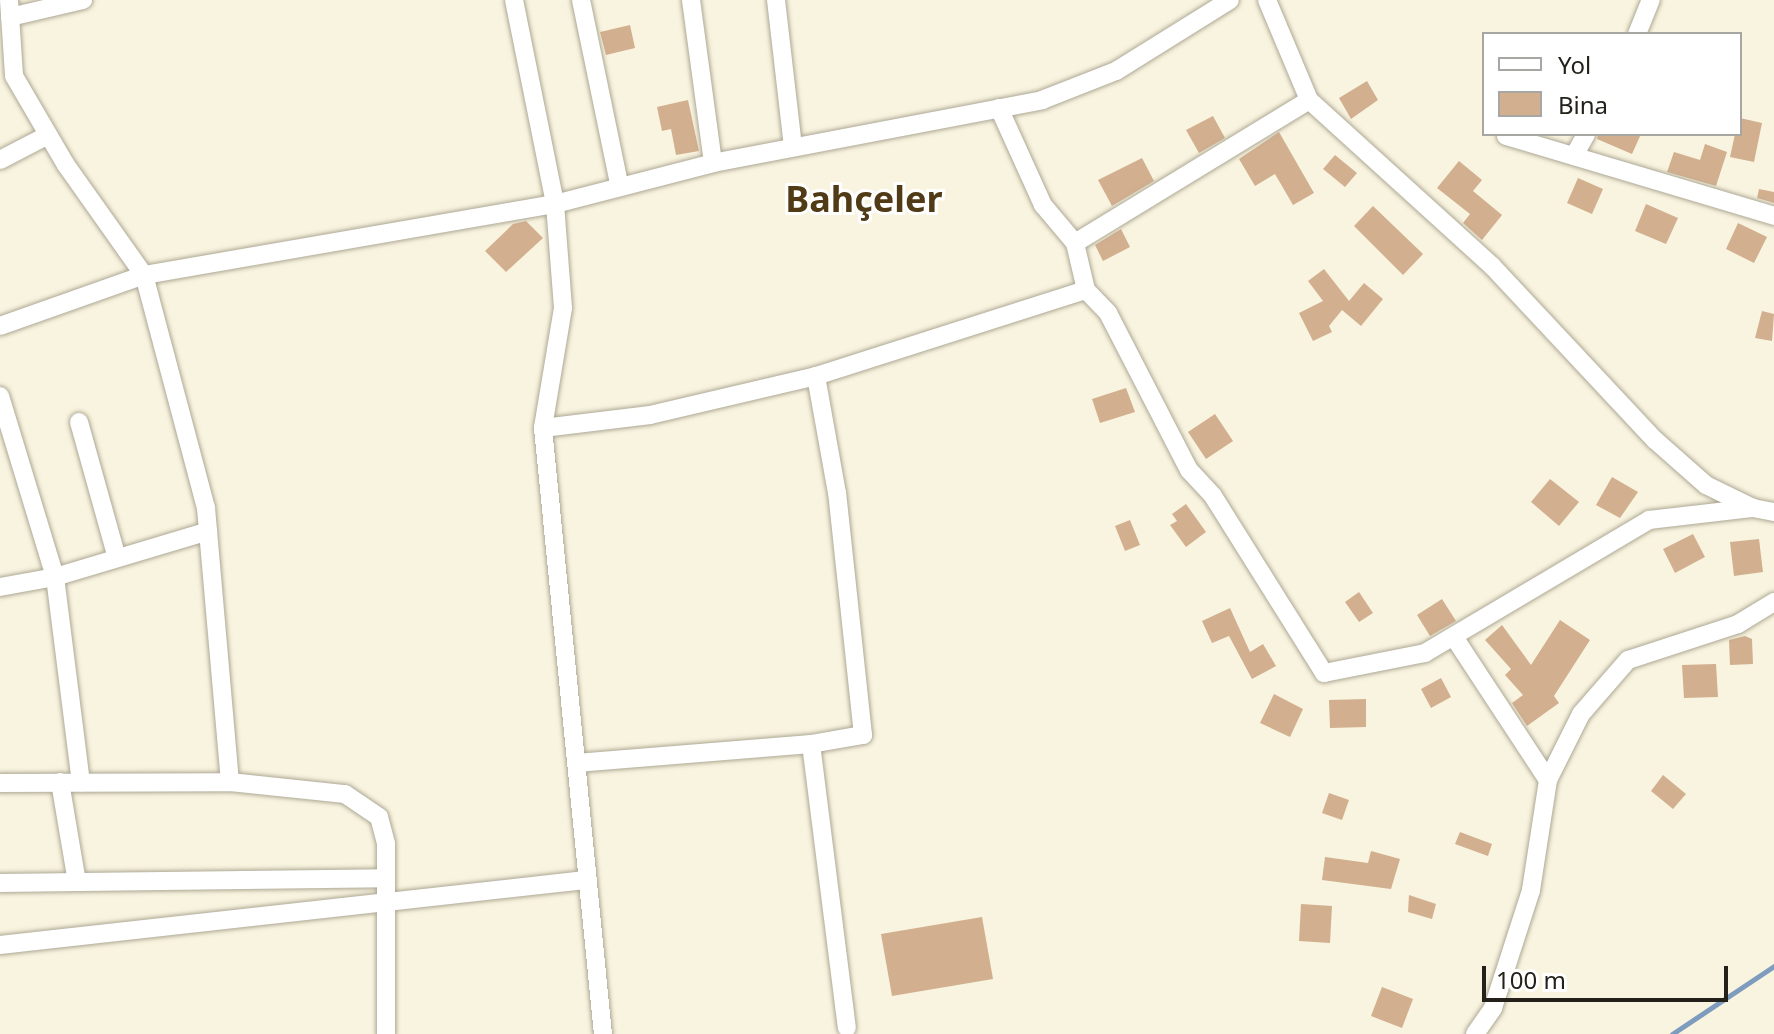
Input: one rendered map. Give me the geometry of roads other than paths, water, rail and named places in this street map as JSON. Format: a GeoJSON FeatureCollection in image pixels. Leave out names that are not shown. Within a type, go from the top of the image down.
{"type":"FeatureCollection","features":[{"type":"Feature","properties":{"kind":"street"},"geometry":{"type":"LineString","coordinates":[[83,0],[9,9],[6,58],[48,135],[144,275],[208,531],[230,782]]}},
{"type":"Feature","properties":{"kind":"street"},"geometry":{"type":"LineString","coordinates":[[514,0],[555,204],[563,308],[543,428],[585,880],[603,1034]]}},
{"type":"Feature","properties":{"kind":"street"},"geometry":{"type":"LineString","coordinates":[[581,0],[619,184]]}},
{"type":"Feature","properties":{"kind":"street"},"geometry":{"type":"LineString","coordinates":[[691,0],[713,163]]}},
{"type":"Feature","properties":{"kind":"street"},"geometry":{"type":"LineString","coordinates":[[776,0],[793,147]]}},
{"type":"Feature","properties":{"kind":"street"},"geometry":{"type":"LineString","coordinates":[[0,326],[144,275],[555,204],[619,184],[713,163],[1042,100],[1116,71],[1230,0]]}},
{"type":"Feature","properties":{"kind":"street"},"geometry":{"type":"LineString","coordinates":[[1267,0],[1309,100],[1492,266],[1655,440],[1706,485],[1753,508],[1774,512]]}},
{"type":"Feature","properties":{"kind":"street"},"geometry":{"type":"LineString","coordinates":[[1638,32],[1651,0]]}},
{"type":"Feature","properties":{"kind":"street"},"geometry":{"type":"LineString","coordinates":[[1075,243],[1309,100]]}},
{"type":"Feature","properties":{"kind":"street"},"geometry":{"type":"LineString","coordinates":[[999,108],[1043,205],[1075,243],[1086,290],[1108,313],[1189,470],[1213,496],[1324,673],[1425,653],[1649,520],[1753,508]]}},
{"type":"Feature","properties":{"kind":"street"},"geometry":{"type":"LineString","coordinates":[[0,160],[48,135]]}},
{"type":"Feature","properties":{"kind":"street"},"geometry":{"type":"LineString","coordinates":[[1506,136],[1774,216]]}},
{"type":"Feature","properties":{"kind":"street"},"geometry":{"type":"LineString","coordinates":[[1574,156],[1585,136]]}},
{"type":"Feature","properties":{"kind":"street"},"geometry":{"type":"LineString","coordinates":[[543,428],[650,415],[816,376],[1086,290]]}},
{"type":"Feature","properties":{"kind":"street"},"geometry":{"type":"LineString","coordinates":[[576,763],[811,744],[863,735],[837,493],[816,376]]}},
{"type":"Feature","properties":{"kind":"street"},"geometry":{"type":"LineString","coordinates":[[0,396],[55,577],[81,782]]}},
{"type":"Feature","properties":{"kind":"street"},"geometry":{"type":"LineString","coordinates":[[79,422],[117,558]]}},
{"type":"Feature","properties":{"kind":"street"},"geometry":{"type":"LineString","coordinates":[[0,587],[55,577],[208,531]]}},
{"type":"Feature","properties":{"kind":"street"},"geometry":{"type":"LineString","coordinates":[[1475,1034],[1493,1008],[1531,890],[1548,780],[1581,714],[1628,660],[1738,624],[1774,602]]}},
{"type":"Feature","properties":{"kind":"street"},"geometry":{"type":"LineString","coordinates":[[1454,637],[1548,780]]}},
{"type":"Feature","properties":{"kind":"street"},"geometry":{"type":"LineString","coordinates":[[811,744],[847,1028]]}},
{"type":"Feature","properties":{"kind":"street"},"geometry":{"type":"LineString","coordinates":[[60,782],[77,882]]}},
{"type":"Feature","properties":{"kind":"street"},"geometry":{"type":"LineString","coordinates":[[0,783],[230,782],[345,794],[379,817],[386,878],[383,905],[386,1034]]}},
{"type":"Feature","properties":{"kind":"street"},"geometry":{"type":"LineString","coordinates":[[0,883],[386,878]]}},
{"type":"Feature","properties":{"kind":"street"},"geometry":{"type":"LineString","coordinates":[[0,945],[383,905],[585,880]]}},
{"type":"Feature","properties":{"kind":"waterway"},"geometry":{"type":"LineString","coordinates":[[1672,1034],[1774,966]]}},
{"type":"Feature","properties":{"kind":"district","name":"Bahçeler"},"geometry":{"type":"Point","coordinates":[864,199]}}]}
